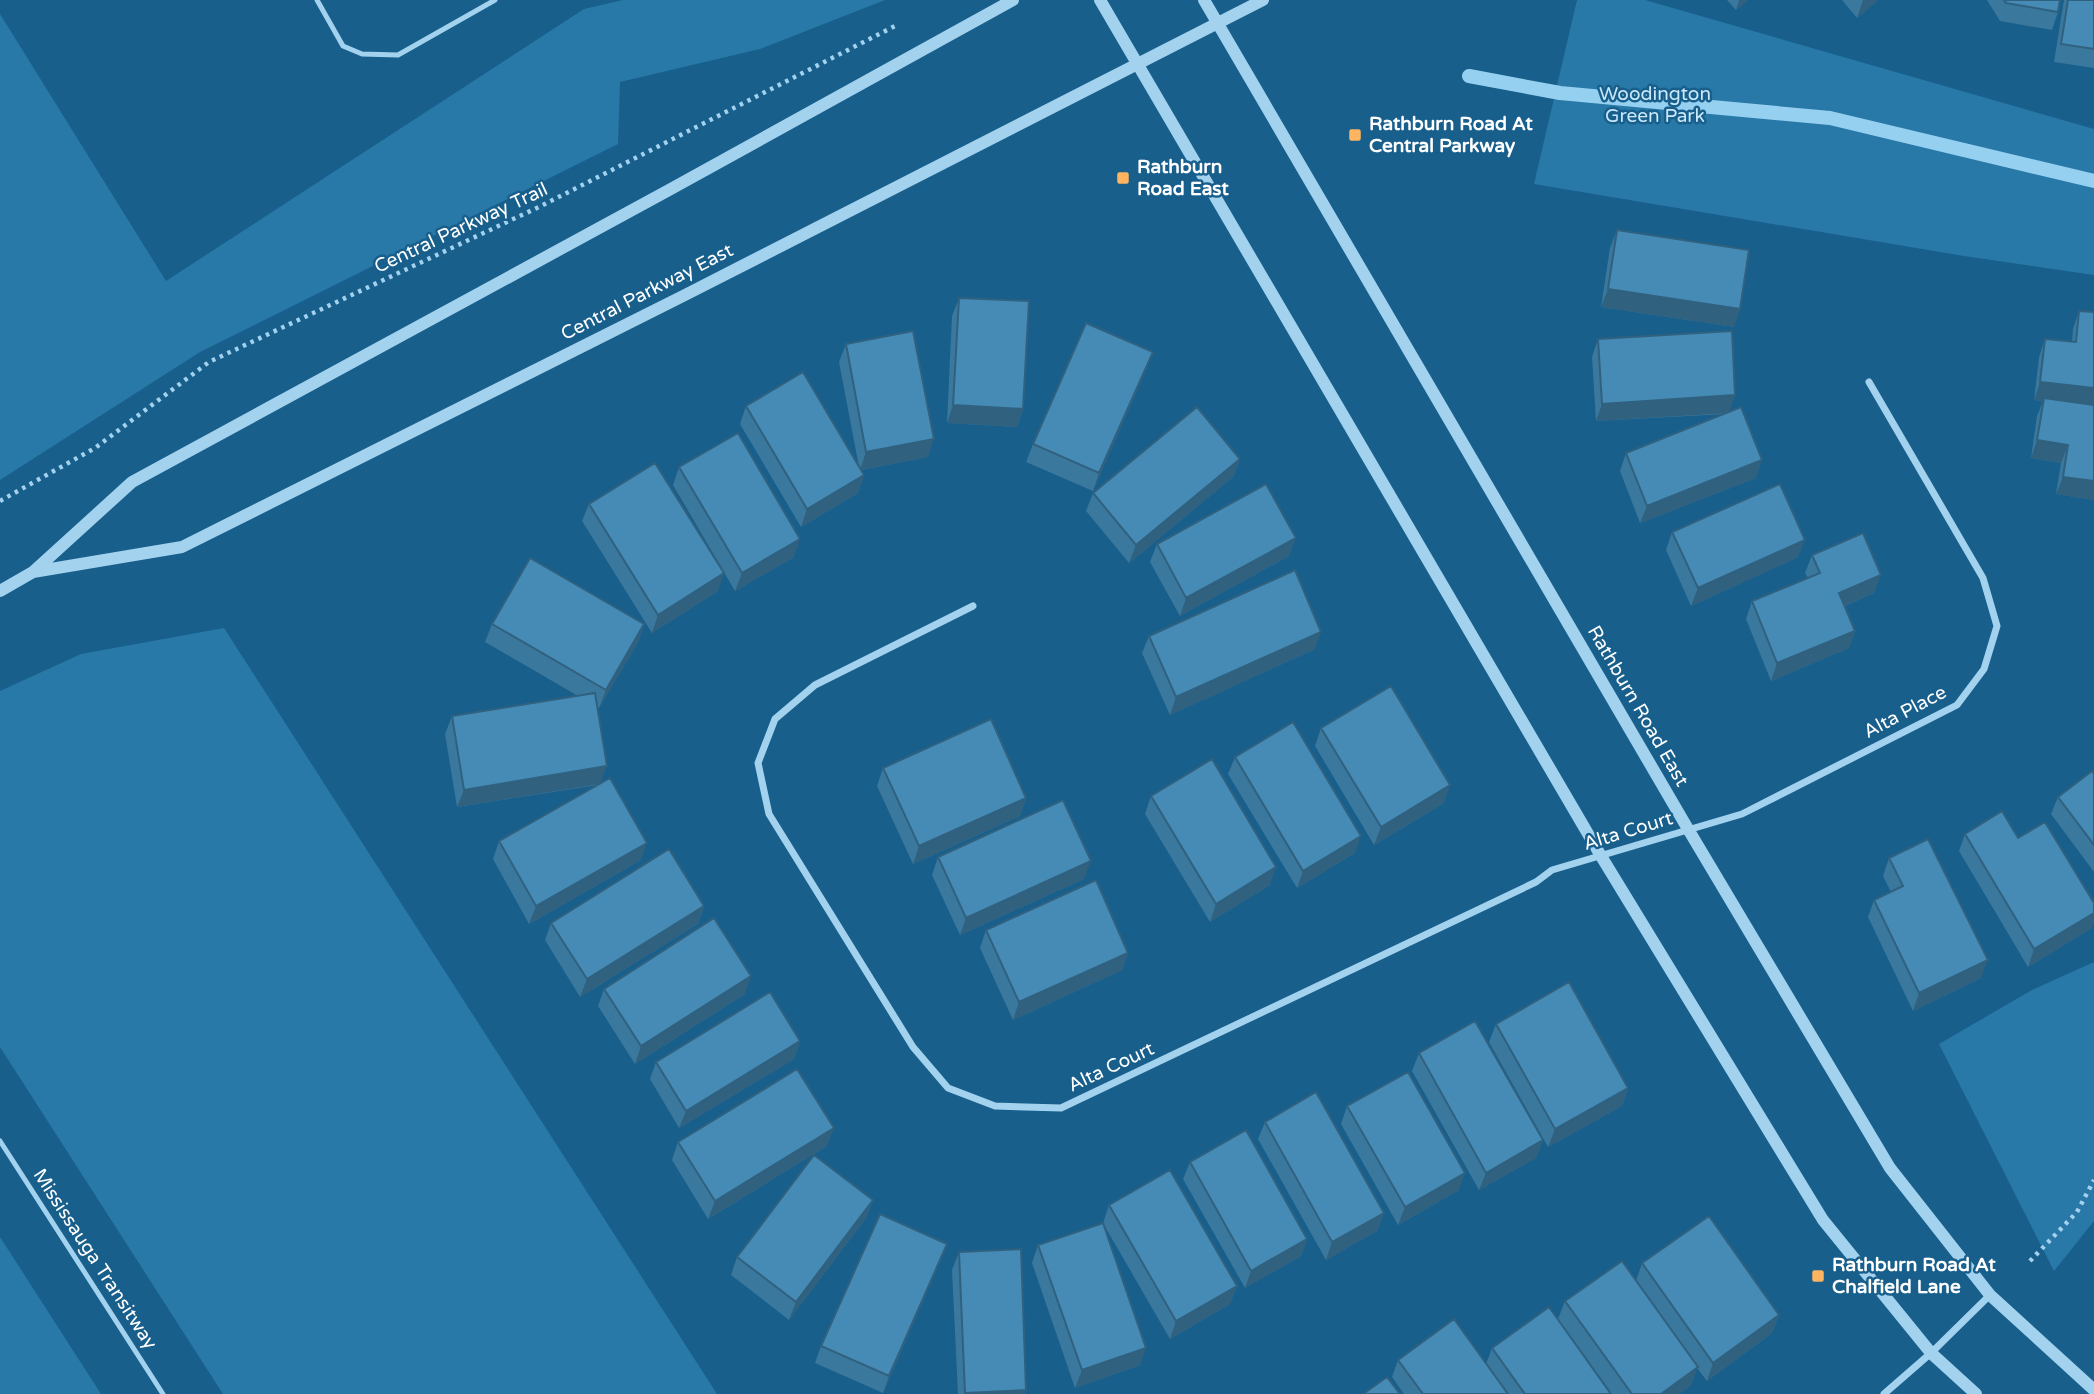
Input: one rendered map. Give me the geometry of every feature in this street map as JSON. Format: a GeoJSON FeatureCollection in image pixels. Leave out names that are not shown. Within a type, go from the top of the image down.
{"type":"FeatureCollection","features":[{"type":"Feature","properties":{"kind":"street","name":"Central Parkway East"},"geometry":{"type":"LineString","coordinates":[[0,591],[33,572],[132,482],[1013,0]]}},
{"type":"Feature","properties":{"kind":"street"},"geometry":{"type":"LineString","coordinates":[[1100,0],[1601,856],[1823,1220],[1931,1353],[1976,1394]]}},
{"type":"Feature","properties":{"kind":"street","name":"Rathburn Road East"},"geometry":{"type":"LineString","coordinates":[[1204,0],[1688,829],[1890,1168],[1990,1295],[2094,1390]]}},
{"type":"Feature","properties":{"kind":"street","name":"Central Parkway East"},"geometry":{"type":"LineString","coordinates":[[33,572],[183,547],[1263,0]]}},
{"type":"Feature","properties":{"kind":"street","name":"Alta Place"},"geometry":{"type":"LineString","coordinates":[[1688,829],[1742,814],[1957,705],[1984,669],[1997,626],[1983,578],[1869,382]]}},
{"type":"Feature","properties":{"kind":"street","name":"Alta Court"},"geometry":{"type":"LineString","coordinates":[[973,606],[815,685],[775,719],[758,763],[769,814],[913,1047],[948,1088],[995,1106],[1060,1108],[1536,882],[1552,870],[1688,829]]}},
{"type":"Feature","properties":{"kind":"street"},"geometry":{"type":"LineString","coordinates":[[1884,1394],[1931,1353],[1990,1295]]}},
{"type":"Feature","properties":{"kind":"lane"},"geometry":{"type":"LineString","coordinates":[[317,0],[343,46],[362,54],[398,55],[495,0]]}},
{"type":"Feature","properties":{"kind":"lane","name":"Mississauga Transitway"},"geometry":{"type":"LineString","coordinates":[[0,1141],[163,1394]]}},
{"type":"Feature","properties":{"kind":"path","name":"Central Parkway Trail"},"geometry":{"type":"LineString","coordinates":[[0,501],[94,448],[209,362],[541,206],[910,19]]}},
{"type":"Feature","properties":{"kind":"path"},"geometry":{"type":"LineString","coordinates":[[2030,1261],[2077,1212],[2094,1180]]}},
{"type":"Feature","properties":{"kind":"green space"},"geometry":{"type":"Polygon","coordinates":[[[623,0],[885,0],[760,49],[620,82],[618,144],[200,352],[0,480],[0,14],[166,281],[584,9],[623,0]]]}},
{"type":"Feature","properties":{"kind":"green space","name":"Woodington Green Park"},"geometry":{"type":"Polygon","coordinates":[[[1577,0],[1645,0],[2094,129],[2094,275],[1534,184],[1577,0]]]}},
{"type":"Feature","properties":{"kind":"green space"},"geometry":{"type":"Polygon","coordinates":[[[224,628],[717,1394],[223,1394],[0,1047],[0,691],[81,654],[224,628]]]}},
{"type":"Feature","properties":{"kind":"green space"},"geometry":{"type":"Polygon","coordinates":[[[2094,962],[2094,1221],[2054,1271],[1939,1044],[2032,990],[2094,962]]]}},
{"type":"Feature","properties":{"kind":"green space"},"geometry":{"type":"Polygon","coordinates":[[[0,1237],[101,1394],[0,1394],[0,1237]]]}},
{"type":"Feature","properties":{"kind":"building"},"geometry":{"type":"Polygon","coordinates":[[[2004,0],[2060,0],[2058,12],[2006,3],[2004,0]]]}},
{"type":"Feature","properties":{"kind":"building"},"geometry":{"type":"Polygon","coordinates":[[[2068,0],[2094,0],[2094,49],[2061,44],[2068,0]]]}},
{"type":"Feature","properties":{"kind":"building"},"geometry":{"type":"Polygon","coordinates":[[[1617,230],[1749,250],[1740,309],[1608,289],[1617,230]]]}},
{"type":"Feature","properties":{"kind":"building"},"geometry":{"type":"Polygon","coordinates":[[[959,298],[1029,301],[1023,409],[953,405],[959,298]]]}},
{"type":"Feature","properties":{"kind":"building"},"geometry":{"type":"Polygon","coordinates":[[[2079,311],[2094,312],[2094,388],[2040,382],[2045,339],[2076,342],[2079,311]]]}},
{"type":"Feature","properties":{"kind":"building"},"geometry":{"type":"Polygon","coordinates":[[[1086,323],[1153,352],[1099,473],[1033,444],[1086,323]]]}},
{"type":"Feature","properties":{"kind":"building"},"geometry":{"type":"Polygon","coordinates":[[[913,331],[934,439],[866,452],[846,344],[913,331]]]}},
{"type":"Feature","properties":{"kind":"building"},"geometry":{"type":"Polygon","coordinates":[[[1732,331],[1735,395],[1602,404],[1598,339],[1732,331]]]}},
{"type":"Feature","properties":{"kind":"building"},"geometry":{"type":"Polygon","coordinates":[[[803,372],[864,475],[807,509],[746,406],[803,372]]]}},
{"type":"Feature","properties":{"kind":"building"},"geometry":{"type":"Polygon","coordinates":[[[2044,398],[2094,405],[2094,481],[2063,477],[2068,445],[2037,440],[2044,398]]]}},
{"type":"Feature","properties":{"kind":"building"},"geometry":{"type":"Polygon","coordinates":[[[1197,407],[1240,459],[1136,545],[1093,493],[1197,407]]]}},
{"type":"Feature","properties":{"kind":"building"},"geometry":{"type":"Polygon","coordinates":[[[1741,407],[1762,460],[1647,506],[1626,453],[1741,407]]]}},
{"type":"Feature","properties":{"kind":"building"},"geometry":{"type":"Polygon","coordinates":[[[738,433],[800,539],[742,573],[679,467],[738,433]]]}},
{"type":"Feature","properties":{"kind":"building"},"geometry":{"type":"Polygon","coordinates":[[[655,463],[724,573],[658,615],[589,504],[655,463]]]}},
{"type":"Feature","properties":{"kind":"building"},"geometry":{"type":"Polygon","coordinates":[[[1266,484],[1296,538],[1186,598],[1157,544],[1266,484]]]}},
{"type":"Feature","properties":{"kind":"building"},"geometry":{"type":"Polygon","coordinates":[[[1780,484],[1805,540],[1698,588],[1672,532],[1780,484]]]}},
{"type":"Feature","properties":{"kind":"building"},"geometry":{"type":"Polygon","coordinates":[[[1863,533],[1881,575],[1839,593],[1855,631],[1777,663],[1752,601],[1820,573],[1812,555],[1863,533]]]}},
{"type":"Feature","properties":{"kind":"building"},"geometry":{"type":"Polygon","coordinates":[[[530,558],[644,624],[606,690],[492,624],[530,558]]]}},
{"type":"Feature","properties":{"kind":"building"},"geometry":{"type":"Polygon","coordinates":[[[1295,570],[1321,632],[1176,697],[1149,636],[1295,570]]]}},
{"type":"Feature","properties":{"kind":"building"},"geometry":{"type":"Polygon","coordinates":[[[1391,686],[1450,785],[1381,827],[1321,728],[1391,686]]]}},
{"type":"Feature","properties":{"kind":"building"},"geometry":{"type":"Polygon","coordinates":[[[595,693],[607,766],[464,790],[452,716],[595,693]]]}},
{"type":"Feature","properties":{"kind":"building"},"geometry":{"type":"Polygon","coordinates":[[[991,719],[1026,798],[919,846],[883,768],[991,719]]]}},
{"type":"Feature","properties":{"kind":"building"},"geometry":{"type":"Polygon","coordinates":[[[1293,722],[1361,836],[1303,871],[1235,757],[1293,722]]]}},
{"type":"Feature","properties":{"kind":"building"},"geometry":{"type":"Polygon","coordinates":[[[1212,759],[1276,867],[1216,904],[1151,796],[1212,759]]]}},
{"type":"Feature","properties":{"kind":"building"},"geometry":{"type":"Polygon","coordinates":[[[2092,771],[2094,774],[2094,845],[2058,797],[2092,771]]]}},
{"type":"Feature","properties":{"kind":"building"},"geometry":{"type":"Polygon","coordinates":[[[610,778],[647,843],[536,906],[499,841],[610,778]]]}},
{"type":"Feature","properties":{"kind":"building"},"geometry":{"type":"Polygon","coordinates":[[[1063,800],[1091,861],[966,918],[938,857],[1063,800]]]}},
{"type":"Feature","properties":{"kind":"building"},"geometry":{"type":"Polygon","coordinates":[[[2002,811],[2018,838],[2045,822],[2094,903],[2094,913],[2034,949],[1965,834],[2002,811]]]}},
{"type":"Feature","properties":{"kind":"building"},"geometry":{"type":"Polygon","coordinates":[[[1928,839],[1988,960],[1919,993],[1874,900],[1903,886],[1889,858],[1928,839]]]}},
{"type":"Feature","properties":{"kind":"building"},"geometry":{"type":"Polygon","coordinates":[[[669,849],[704,906],[587,979],[551,923],[669,849]]]}},
{"type":"Feature","properties":{"kind":"building"},"geometry":{"type":"Polygon","coordinates":[[[1096,880],[1128,953],[1019,1002],[986,930],[1096,880]]]}},
{"type":"Feature","properties":{"kind":"building"},"geometry":{"type":"Polygon","coordinates":[[[714,918],[751,976],[641,1046],[604,989],[714,918]]]}},
{"type":"Feature","properties":{"kind":"building"},"geometry":{"type":"Polygon","coordinates":[[[1569,982],[1628,1088],[1555,1129],[1496,1024],[1569,982]]]}},
{"type":"Feature","properties":{"kind":"building"},"geometry":{"type":"Polygon","coordinates":[[[770,992],[800,1041],[686,1111],[656,1062],[770,992]]]}},
{"type":"Feature","properties":{"kind":"building"},"geometry":{"type":"Polygon","coordinates":[[[1475,1021],[1543,1140],[1486,1173],[1419,1053],[1475,1021]]]}},
{"type":"Feature","properties":{"kind":"building"},"geometry":{"type":"Polygon","coordinates":[[[797,1069],[834,1128],[715,1201],[678,1142],[797,1069]]]}},
{"type":"Feature","properties":{"kind":"building"},"geometry":{"type":"Polygon","coordinates":[[[1408,1072],[1465,1173],[1405,1207],[1347,1106],[1408,1072]]]}},
{"type":"Feature","properties":{"kind":"building"},"geometry":{"type":"Polygon","coordinates":[[[1316,1092],[1384,1213],[1332,1242],[1265,1122],[1316,1092]]]}},
{"type":"Feature","properties":{"kind":"building"},"geometry":{"type":"Polygon","coordinates":[[[1246,1130],[1307,1239],[1251,1271],[1190,1162],[1246,1130]]]}},
{"type":"Feature","properties":{"kind":"building"},"geometry":{"type":"Polygon","coordinates":[[[814,1155],[873,1200],[796,1302],[737,1257],[814,1155]]]}},
{"type":"Feature","properties":{"kind":"building"},"geometry":{"type":"Polygon","coordinates":[[[1170,1170],[1237,1286],[1176,1321],[1109,1205],[1170,1170]]]}},
{"type":"Feature","properties":{"kind":"building"},"geometry":{"type":"Polygon","coordinates":[[[880,1214],[947,1244],[889,1376],[821,1346],[880,1214]]]}},
{"type":"Feature","properties":{"kind":"building"},"geometry":{"type":"Polygon","coordinates":[[[1709,1216],[1779,1315],[1713,1363],[1642,1263],[1709,1216]]]}},
{"type":"Feature","properties":{"kind":"building"},"geometry":{"type":"Polygon","coordinates":[[[1103,1223],[1146,1348],[1082,1370],[1038,1245],[1103,1223]]]}},
{"type":"Feature","properties":{"kind":"building"},"geometry":{"type":"Polygon","coordinates":[[[1021,1249],[1026,1390],[965,1393],[959,1252],[1021,1249]]]}},
{"type":"Feature","properties":{"kind":"building"},"geometry":{"type":"Polygon","coordinates":[[[1622,1261],[1698,1367],[1661,1394],[1632,1394],[1565,1301],[1622,1261]]]}},
{"type":"Feature","properties":{"kind":"building"},"geometry":{"type":"Polygon","coordinates":[[[1549,1307],[1611,1394],[1525,1394],[1492,1348],[1549,1307]]]}},
{"type":"Feature","properties":{"kind":"building"},"geometry":{"type":"Polygon","coordinates":[[[1454,1319],[1508,1394],[1423,1394],[1398,1360],[1454,1319]]]}},
{"type":"Feature","properties":{"kind":"building"},"geometry":{"type":"Polygon","coordinates":[[[1387,1377],[1400,1394],[1363,1394],[1387,1377]]]}},
{"type":"Feature","properties":{"kind":"waterway"},"geometry":{"type":"LineString","coordinates":[[1469,76],[1560,93],[1830,118],[2094,181]]}},
{"type":"Feature","properties":{"kind":"place","name":"Rathburn Road At Central Parkway"},"geometry":{"type":"Point","coordinates":[1355,135]}},
{"type":"Feature","properties":{"kind":"place","name":"Rathburn Road East"},"geometry":{"type":"Point","coordinates":[1123,178]}},
{"type":"Feature","properties":{"kind":"place","name":"Rathburn Road At Chalfield Lane"},"geometry":{"type":"Point","coordinates":[1818,1276]}}]}
